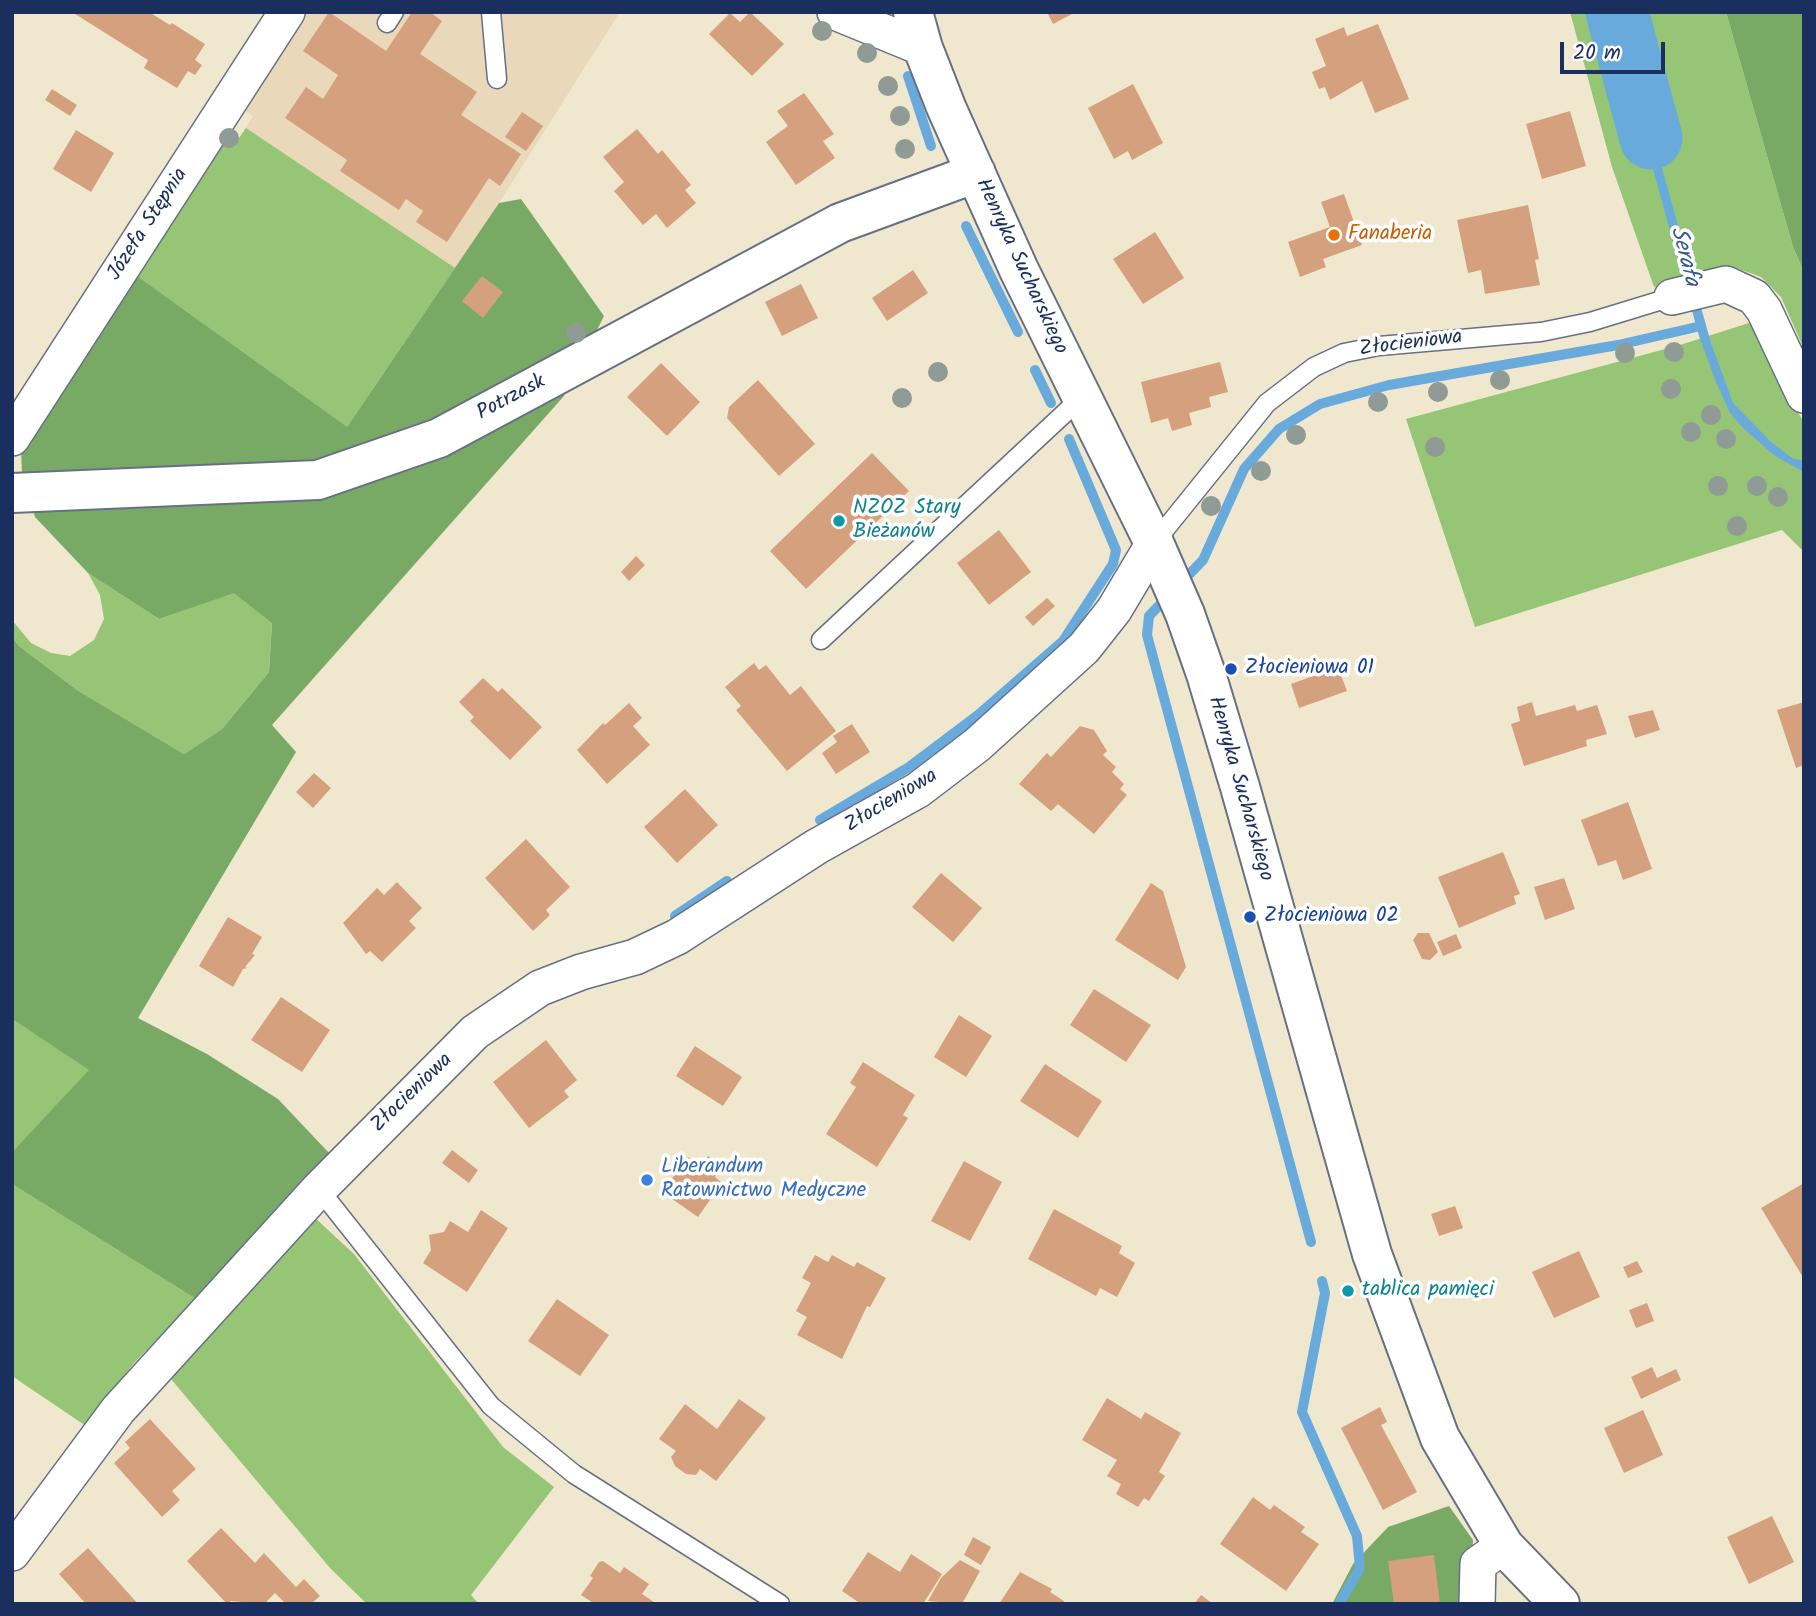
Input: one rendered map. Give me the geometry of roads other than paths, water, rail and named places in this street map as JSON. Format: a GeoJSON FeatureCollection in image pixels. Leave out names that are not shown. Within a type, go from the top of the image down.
{"type":"FeatureCollection","features":[{"type":"Feature","properties":{"kind":"street","name":"Józefa Stępnia"},"geometry":{"type":"LineString","coordinates":[[12,438],[287,12]]}},
{"type":"Feature","properties":{"kind":"street"},"geometry":{"type":"LineString","coordinates":[[835,12],[918,30]]}},
{"type":"Feature","properties":{"kind":"street","name":"Henryka Sucharskiego"},"geometry":{"type":"LineString","coordinates":[[918,30],[976,173],[1160,556],[1185,614],[1232,762],[1372,1254],[1440,1438],[1504,1546],[1560,1604]]}},
{"type":"Feature","properties":{"kind":"street","name":"Potrzask"},"geometry":{"type":"LineString","coordinates":[[12,493],[318,480],[439,438],[840,223],[976,173]]}},
{"type":"Feature","properties":{"kind":"street","name":"Złocieniowa"},"geometry":{"type":"LineString","coordinates":[[1672,297],[1712,285],[1726,284],[1754,297],[1764,310],[1804,395]]}},
{"type":"Feature","properties":{"kind":"street","name":"Złocieniowa"},"geometry":{"type":"LineString","coordinates":[[12,1553],[118,1410],[319,1189],[452,1055],[497,1015],[560,979],[635,957],[677,937],[816,847],[911,794],[957,761],[1084,648],[1160,556]]}},
{"type":"Feature","properties":{"kind":"street"},"geometry":{"type":"LineString","coordinates":[[1478,1604],[1478,1564],[1504,1546]]}},
{"type":"Feature","properties":{"kind":"lane"},"geometry":{"type":"LineString","coordinates":[[491,12],[497,79]]}},
{"type":"Feature","properties":{"kind":"lane","name":"Złocieniowa"},"geometry":{"type":"LineString","coordinates":[[1160,556],[1267,403],[1314,367],[1344,353],[1379,346],[1541,332],[1590,322],[1672,297]]}},
{"type":"Feature","properties":{"kind":"lane"},"geometry":{"type":"LineString","coordinates":[[821,640],[1082,397]]}},
{"type":"Feature","properties":{"kind":"lane"},"geometry":{"type":"LineString","coordinates":[[319,1189],[491,1406],[574,1474],[780,1604]]}},
{"type":"Feature","properties":{"kind":"water"},"geometry":{"type":"Polygon","coordinates":[[[1630,54],[1711,343],[1733,403],[1770,441],[1792,458],[1804,461],[1804,472],[1775,456],[1742,427],[1730,413],[1716,382],[1699,336],[1648,151],[1625,55],[1630,54]]]}},
{"type":"Feature","properties":{"kind":"waterway","name":"Serafa"},"geometry":{"type":"LineString","coordinates":[[1617,12],[1651,138]]}},
{"type":"Feature","properties":{"kind":"waterway"},"geometry":{"type":"LineString","coordinates":[[908,76],[931,146]]}},
{"type":"Feature","properties":{"kind":"waterway"},"geometry":{"type":"LineString","coordinates":[[966,226],[1018,332]]}},
{"type":"Feature","properties":{"kind":"waterway"},"geometry":{"type":"LineString","coordinates":[[1180,584],[1203,560],[1244,469],[1279,429],[1320,404],[1389,385],[1618,345],[1701,326]]}},
{"type":"Feature","properties":{"kind":"waterway"},"geometry":{"type":"LineString","coordinates":[[1035,370],[1051,403]]}},
{"type":"Feature","properties":{"kind":"waterway"},"geometry":{"type":"LineString","coordinates":[[820,820],[909,767],[978,715],[1063,641],[1113,564],[1116,550],[1069,439]]}},
{"type":"Feature","properties":{"kind":"waterway"},"geometry":{"type":"LineString","coordinates":[[1169,595],[1149,616],[1147,635],[1311,1242]]}},
{"type":"Feature","properties":{"kind":"waterway"},"geometry":{"type":"LineString","coordinates":[[675,916],[727,881]]}},
{"type":"Feature","properties":{"kind":"waterway"},"geometry":{"type":"LineString","coordinates":[[1322,1281],[1325,1293],[1302,1412],[1357,1536],[1360,1568],[1339,1604]]}},
{"type":"Feature","properties":{"kind":"place","name":"Fanaberia"},"geometry":{"type":"Point","coordinates":[1334,235]}},
{"type":"Feature","properties":{"kind":"place","name":"NZOZ Stary Bieżanów"},"geometry":{"type":"Point","coordinates":[839,521]}},
{"type":"Feature","properties":{"kind":"place","name":"Złocieniowa 01"},"geometry":{"type":"Point","coordinates":[1231,669]}},
{"type":"Feature","properties":{"kind":"place","name":"Złocieniowa 02"},"geometry":{"type":"Point","coordinates":[1250,917]}},
{"type":"Feature","properties":{"kind":"place","name":"Liberandum Ratownictwo Medyczne"},"geometry":{"type":"Point","coordinates":[647,1180]}},
{"type":"Feature","properties":{"kind":"place","name":"tablica pamięci"},"geometry":{"type":"Point","coordinates":[1348,1291]}}]}
